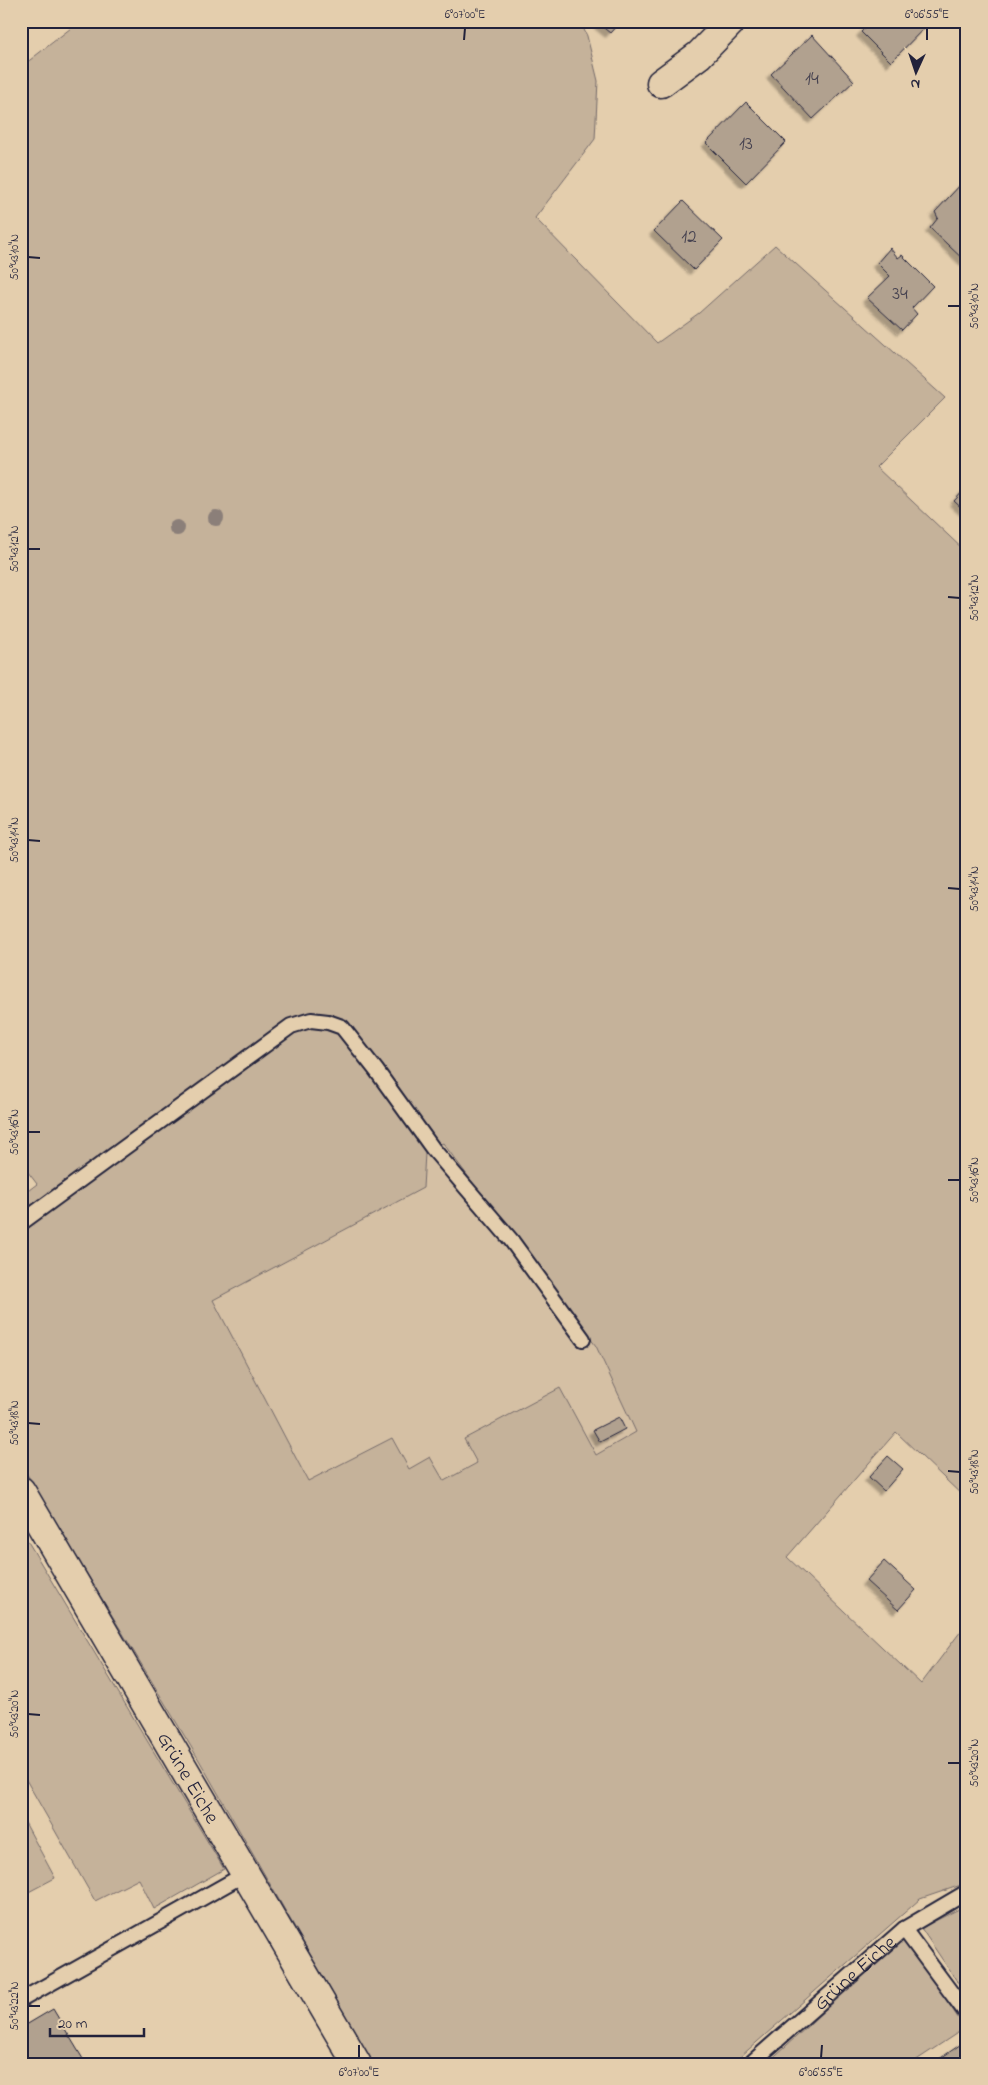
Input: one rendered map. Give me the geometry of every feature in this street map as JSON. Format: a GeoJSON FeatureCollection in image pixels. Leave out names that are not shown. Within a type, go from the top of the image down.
{"type":"FeatureCollection","features":[{"type":"Feature","properties":{"kind":"street"},"geometry":{"type":"LineString","coordinates":[[661,83],[699,55],[732,21]]}},
{"type":"Feature","properties":{"kind":"street","name":"Grüne Eiche"},"geometry":{"type":"LineString","coordinates":[[21,1491],[357,2064]]}},
{"type":"Feature","properties":{"kind":"lane"},"geometry":{"type":"LineString","coordinates":[[21,1223],[291,1026],[311,1020],[328,1022],[342,1027],[433,1148],[511,1240],[583,1340]]}},
{"type":"Feature","properties":{"kind":"lane"},"geometry":{"type":"LineString","coordinates":[[21,2000],[245,1874]]}},
{"type":"Feature","properties":{"kind":"lane","name":"Grüne Eiche"},"geometry":{"type":"LineString","coordinates":[[750,2064],[904,1929],[967,1892]]}},
{"type":"Feature","properties":{"kind":"lane"},"geometry":{"type":"LineString","coordinates":[[904,1929],[967,2014]]}},
{"type":"Feature","properties":{"kind":"shaded area"},"geometry":{"type":"Polygon","coordinates":[[[80,21],[580,21],[587,36],[598,81],[595,139],[535,218],[657,343],[699,313],[775,245],[945,398],[876,467],[967,553],[967,1500],[896,1432],[787,1557],[921,1684],[967,1623],[967,1883],[920,1899],[732,2064],[373,2064],[199,1760],[21,1464],[21,1196],[37,1184],[21,1163],[21,67],[80,21]],[[443,1143],[425,1153],[423,1188],[213,1300],[308,1481],[392,1438],[409,1469],[430,1457],[444,1481],[477,1463],[464,1439],[560,1388],[596,1455],[636,1432],[596,1346],[443,1143]]]}},
{"type":"Feature","properties":{"kind":"shaded area"},"geometry":{"type":"Polygon","coordinates":[[[443,1143],[596,1346],[636,1432],[596,1455],[560,1388],[464,1439],[477,1463],[443,1481],[409,1469],[392,1438],[308,1481],[212,1300],[423,1188],[425,1153],[443,1143]]]}},
{"type":"Feature","properties":{"kind":"shaded area"},"geometry":{"type":"Polygon","coordinates":[[[21,1530],[224,1869],[154,1909],[139,1879],[95,1901],[21,1771],[21,1530]]]}},
{"type":"Feature","properties":{"kind":"shaded area"},"geometry":{"type":"Polygon","coordinates":[[[21,1815],[55,1878],[21,1896],[21,1815]]]}},
{"type":"Feature","properties":{"kind":"shaded area"},"geometry":{"type":"Polygon","coordinates":[[[967,1905],[967,1996],[921,1928],[967,1905]]]}},
{"type":"Feature","properties":{"kind":"shaded area"},"geometry":{"type":"Polygon","coordinates":[[[903,1936],[965,2028],[915,2061],[914,2064],[766,2064],[801,2033],[903,1936]]]}},
{"type":"Feature","properties":{"kind":"building"},"geometry":{"type":"Polygon","coordinates":[[[601,21],[617,21],[619,23],[610,33],[599,24],[601,21]]]}},
{"type":"Feature","properties":{"kind":"building"},"geometry":{"type":"Polygon","coordinates":[[[872,21],[930,22],[891,62],[861,32],[872,21]]]}},
{"type":"Feature","properties":{"kind":"building"},"geometry":{"type":"Polygon","coordinates":[[[812,35],[854,81],[813,119],[771,74],[812,35]]]}},
{"type":"Feature","properties":{"kind":"building"},"geometry":{"type":"Polygon","coordinates":[[[746,102],[786,142],[746,183],[706,143],[746,102]]]}},
{"type":"Feature","properties":{"kind":"building"},"geometry":{"type":"Polygon","coordinates":[[[963,182],[967,186],[966,262],[930,228],[938,218],[935,212],[963,182]]]}},
{"type":"Feature","properties":{"kind":"building"},"geometry":{"type":"Polygon","coordinates":[[[683,201],[723,240],[694,270],[654,231],[683,201]]]}},
{"type":"Feature","properties":{"kind":"building"},"geometry":{"type":"Polygon","coordinates":[[[890,248],[898,258],[902,255],[933,286],[912,308],[917,314],[902,330],[867,298],[890,276],[877,263],[890,248]]]}},
{"type":"Feature","properties":{"kind":"building"},"geometry":{"type":"Polygon","coordinates":[[[967,487],[967,513],[954,501],[967,487]]]}},
{"type":"Feature","properties":{"kind":"building"},"geometry":{"type":"Polygon","coordinates":[[[619,1417],[625,1429],[600,1442],[593,1430],[619,1417]]]}},
{"type":"Feature","properties":{"kind":"building"},"geometry":{"type":"Polygon","coordinates":[[[888,1456],[903,1469],[884,1491],[869,1477],[888,1456]]]}},
{"type":"Feature","properties":{"kind":"building"},"geometry":{"type":"Polygon","coordinates":[[[884,1561],[916,1590],[898,1610],[866,1581],[884,1561]]]}},
{"type":"Feature","properties":{"kind":"building"},"geometry":{"type":"Polygon","coordinates":[[[53,2009],[86,2064],[21,2064],[21,2028],[53,2009]]]}},
{"type":"Feature","properties":{"kind":"building"},"geometry":{"type":"Polygon","coordinates":[[[967,2040],[967,2064],[932,2064],[967,2040]]]}}]}
